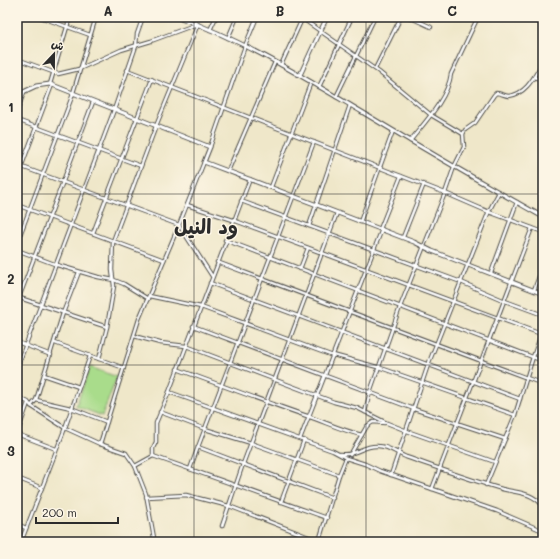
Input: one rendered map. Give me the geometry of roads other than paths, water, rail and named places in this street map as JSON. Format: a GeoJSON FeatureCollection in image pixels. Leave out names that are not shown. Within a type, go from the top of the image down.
{"type":"FeatureCollection","features":[{"type":"Feature","properties":{"kind":"street"},"geometry":{"type":"LineString","coordinates":[[40,17],[90,35]]}},
{"type":"Feature","properties":{"kind":"street"},"geometry":{"type":"LineString","coordinates":[[17,178],[51,85],[53,72],[70,17]]}},
{"type":"Feature","properties":{"kind":"street"},"geometry":{"type":"LineString","coordinates":[[17,243],[73,93],[79,69],[96,17]]}},
{"type":"Feature","properties":{"kind":"street"},"geometry":{"type":"LineString","coordinates":[[17,368],[114,110],[136,46],[137,34],[143,17]]}},
{"type":"Feature","properties":{"kind":"street"},"geometry":{"type":"LineString","coordinates":[[178,17],[189,19],[300,75],[454,167],[543,217]]}},
{"type":"Feature","properties":{"kind":"street"},"geometry":{"type":"LineString","coordinates":[[210,30],[216,17]]}},
{"type":"Feature","properties":{"kind":"street"},"geometry":{"type":"LineString","coordinates":[[228,38],[237,17]]}},
{"type":"Feature","properties":{"kind":"street"},"geometry":{"type":"LineString","coordinates":[[100,444],[139,319],[180,225],[257,17]]}},
{"type":"Feature","properties":{"kind":"street"},"geometry":{"type":"LineString","coordinates":[[300,75],[327,17]]}},
{"type":"Feature","properties":{"kind":"street"},"geometry":{"type":"LineString","coordinates":[[319,87],[352,17]]}},
{"type":"Feature","properties":{"kind":"street"},"geometry":{"type":"LineString","coordinates":[[336,97],[376,17]]}},
{"type":"Feature","properties":{"kind":"street"},"geometry":{"type":"LineString","coordinates":[[375,69],[401,17]]}},
{"type":"Feature","properties":{"kind":"street"},"geometry":{"type":"LineString","coordinates":[[409,17],[431,27]]}},
{"type":"Feature","properties":{"kind":"street"},"geometry":{"type":"LineString","coordinates":[[410,141],[431,115],[450,82],[451,74],[478,17]]}},
{"type":"Feature","properties":{"kind":"street"},"geometry":{"type":"LineString","coordinates":[[281,65],[302,18],[375,69],[431,115],[463,134]]}},
{"type":"Feature","properties":{"kind":"street"},"geometry":{"type":"LineString","coordinates":[[17,59],[58,74],[79,69],[121,50],[198,24]]}},
{"type":"Feature","properties":{"kind":"street"},"geometry":{"type":"LineString","coordinates":[[99,359],[107,327],[114,286],[112,270],[113,241],[156,126],[198,24]]}},
{"type":"Feature","properties":{"kind":"street"},"geometry":{"type":"LineString","coordinates":[[228,171],[275,62]]}},
{"type":"Feature","properties":{"kind":"street"},"geometry":{"type":"LineString","coordinates":[[365,412],[378,367],[400,307],[454,167],[464,147],[463,134],[465,130],[474,123],[496,93],[509,96],[517,93],[534,77],[543,62]]}},
{"type":"Feature","properties":{"kind":"street"},"geometry":{"type":"LineString","coordinates":[[128,70],[424,184],[489,212],[543,232]]}},
{"type":"Feature","properties":{"kind":"street"},"geometry":{"type":"LineString","coordinates":[[534,77],[543,80]]}},
{"type":"Feature","properties":{"kind":"street"},"geometry":{"type":"LineString","coordinates":[[93,234],[152,79]]}},
{"type":"Feature","properties":{"kind":"street"},"geometry":{"type":"LineString","coordinates":[[271,187],[311,82]]}},
{"type":"Feature","properties":{"kind":"street"},"geometry":{"type":"LineString","coordinates":[[17,95],[36,86],[51,85],[210,147]]}},
{"type":"Feature","properties":{"kind":"street"},"geometry":{"type":"LineString","coordinates":[[17,112],[24,91]]}},
{"type":"Feature","properties":{"kind":"street"},"geometry":{"type":"LineString","coordinates":[[17,304],[18,297],[93,102]]}},
{"type":"Feature","properties":{"kind":"street"},"geometry":{"type":"LineString","coordinates":[[309,226],[350,105]]}},
{"type":"Feature","properties":{"kind":"street"},"geometry":{"type":"LineString","coordinates":[[17,120],[141,166]]}},
{"type":"Feature","properties":{"kind":"street"},"geometry":{"type":"LineString","coordinates":[[360,222],[394,131]]}},
{"type":"Feature","properties":{"kind":"street"},"geometry":{"type":"LineString","coordinates":[[190,469],[212,407],[314,142]]}},
{"type":"Feature","properties":{"kind":"street"},"geometry":{"type":"LineString","coordinates":[[204,162],[381,229],[543,294]]}},
{"type":"Feature","properties":{"kind":"street"},"geometry":{"type":"LineString","coordinates":[[17,165],[180,225],[212,276]]}},
{"type":"Feature","properties":{"kind":"street"},"geometry":{"type":"LineString","coordinates":[[300,439],[374,251],[401,176]]}},
{"type":"Feature","properties":{"kind":"street"},"geometry":{"type":"LineString","coordinates":[[153,456],[153,448],[156,442],[156,423],[169,392],[225,240],[250,179]]}},
{"type":"Feature","properties":{"kind":"street"},"geometry":{"type":"LineString","coordinates":[[403,238],[424,184]]}},
{"type":"Feature","properties":{"kind":"street"},"geometry":{"type":"LineString","coordinates":[[391,475],[437,344],[489,212],[499,192]]}},
{"type":"Feature","properties":{"kind":"street"},"geometry":{"type":"LineString","coordinates":[[241,201],[461,282],[543,315]]}},
{"type":"Feature","properties":{"kind":"street"},"geometry":{"type":"LineString","coordinates":[[491,273],[517,202]]}},
{"type":"Feature","properties":{"kind":"street"},"geometry":{"type":"LineString","coordinates":[[17,205],[164,260]]}},
{"type":"Feature","properties":{"kind":"street"},"geometry":{"type":"LineString","coordinates":[[187,205],[277,236],[541,334]]}},
{"type":"Feature","properties":{"kind":"street"},"geometry":{"type":"LineString","coordinates":[[222,526],[243,464],[337,213]]}},
{"type":"Feature","properties":{"kind":"street"},"geometry":{"type":"LineString","coordinates":[[432,490],[532,228]]}},
{"type":"Feature","properties":{"kind":"street"},"geometry":{"type":"LineString","coordinates":[[225,240],[543,360]]}},
{"type":"Feature","properties":{"kind":"street"},"geometry":{"type":"LineString","coordinates":[[300,269],[308,248]]}},
{"type":"Feature","properties":{"kind":"street"},"geometry":{"type":"LineString","coordinates":[[17,250],[56,265],[114,280],[149,298],[201,306],[333,355],[378,367],[515,415]]}},
{"type":"Feature","properties":{"kind":"street"},"geometry":{"type":"LineString","coordinates":[[217,262],[543,384]]}},
{"type":"Feature","properties":{"kind":"street"},"geometry":{"type":"LineString","coordinates":[[534,290],[543,266]]}},
{"type":"Feature","properties":{"kind":"street"},"geometry":{"type":"LineString","coordinates":[[32,406],[36,400],[55,343],[63,313],[79,272]]}},
{"type":"Feature","properties":{"kind":"street"},"geometry":{"type":"LineString","coordinates":[[210,283],[520,399]]}},
{"type":"Feature","properties":{"kind":"street"},"geometry":{"type":"LineString","coordinates":[[18,297],[107,327]]}},
{"type":"Feature","properties":{"kind":"street"},"geometry":{"type":"LineString","coordinates":[[193,326],[414,409],[505,439]]}},
{"type":"Feature","properties":{"kind":"street"},"geometry":{"type":"LineString","coordinates":[[486,485],[515,415],[526,377],[543,329]]}},
{"type":"Feature","properties":{"kind":"street"},"geometry":{"type":"LineString","coordinates":[[134,336],[160,343],[186,346],[334,402],[365,412],[407,431],[495,462]]}},
{"type":"Feature","properties":{"kind":"street"},"geometry":{"type":"LineString","coordinates":[[17,342],[51,355]]}},
{"type":"Feature","properties":{"kind":"street"},"geometry":{"type":"LineString","coordinates":[[55,343],[124,368]]}},
{"type":"Feature","properties":{"kind":"street"},"geometry":{"type":"LineString","coordinates":[[21,542],[65,428],[90,356]]}},
{"type":"Feature","properties":{"kind":"street"},"geometry":{"type":"LineString","coordinates":[[177,369],[220,386],[362,435]]}},
{"type":"Feature","properties":{"kind":"street"},"geometry":{"type":"LineString","coordinates":[[44,375],[79,387]]}},
{"type":"Feature","properties":{"kind":"street"},"geometry":{"type":"LineString","coordinates":[[169,392],[304,440],[346,458],[432,490],[459,497],[497,511],[543,531]]}},
{"type":"Feature","properties":{"kind":"street"},"geometry":{"type":"LineString","coordinates":[[17,397],[28,402],[65,428],[100,444],[126,453],[135,466],[146,497],[156,542]]}},
{"type":"Feature","properties":{"kind":"street"},"geometry":{"type":"LineString","coordinates":[[36,400],[71,408],[107,422]]}},
{"type":"Feature","properties":{"kind":"street"},"geometry":{"type":"LineString","coordinates":[[28,402],[17,434],[56,449]]}},
{"type":"Feature","properties":{"kind":"street"},"geometry":{"type":"LineString","coordinates":[[160,412],[339,475]]}},
{"type":"Feature","properties":{"kind":"street"},"geometry":{"type":"LineString","coordinates":[[350,455],[367,426],[373,422],[387,423]]}},
{"type":"Feature","properties":{"kind":"street"},"geometry":{"type":"LineString","coordinates":[[281,502],[304,440]]}},
{"type":"Feature","properties":{"kind":"street"},"geometry":{"type":"LineString","coordinates":[[338,454],[350,455],[363,448],[377,446],[387,447],[399,453],[486,485],[526,493],[540,502],[543,506]]}},
{"type":"Feature","properties":{"kind":"street"},"geometry":{"type":"LineString","coordinates":[[198,447],[333,498]]}},
{"type":"Feature","properties":{"kind":"street"},"geometry":{"type":"LineString","coordinates":[[135,466],[153,456],[327,518]]}},
{"type":"Feature","properties":{"kind":"street"},"geometry":{"type":"LineString","coordinates":[[146,497],[186,494],[229,506],[319,542],[339,475],[346,458]]}},
{"type":"Feature","properties":{"kind":"street"},"geometry":{"type":"LineString","coordinates":[[17,478],[42,488]]}},
{"type":"Feature","properties":{"kind":"street"},"geometry":{"type":"LineString","coordinates":[[17,524],[26,528]]}},
{"type":"Feature","properties":{"kind":"district","name":"ود النيل"},"geometry":{"type":"Point","coordinates":[206,226]}}]}
